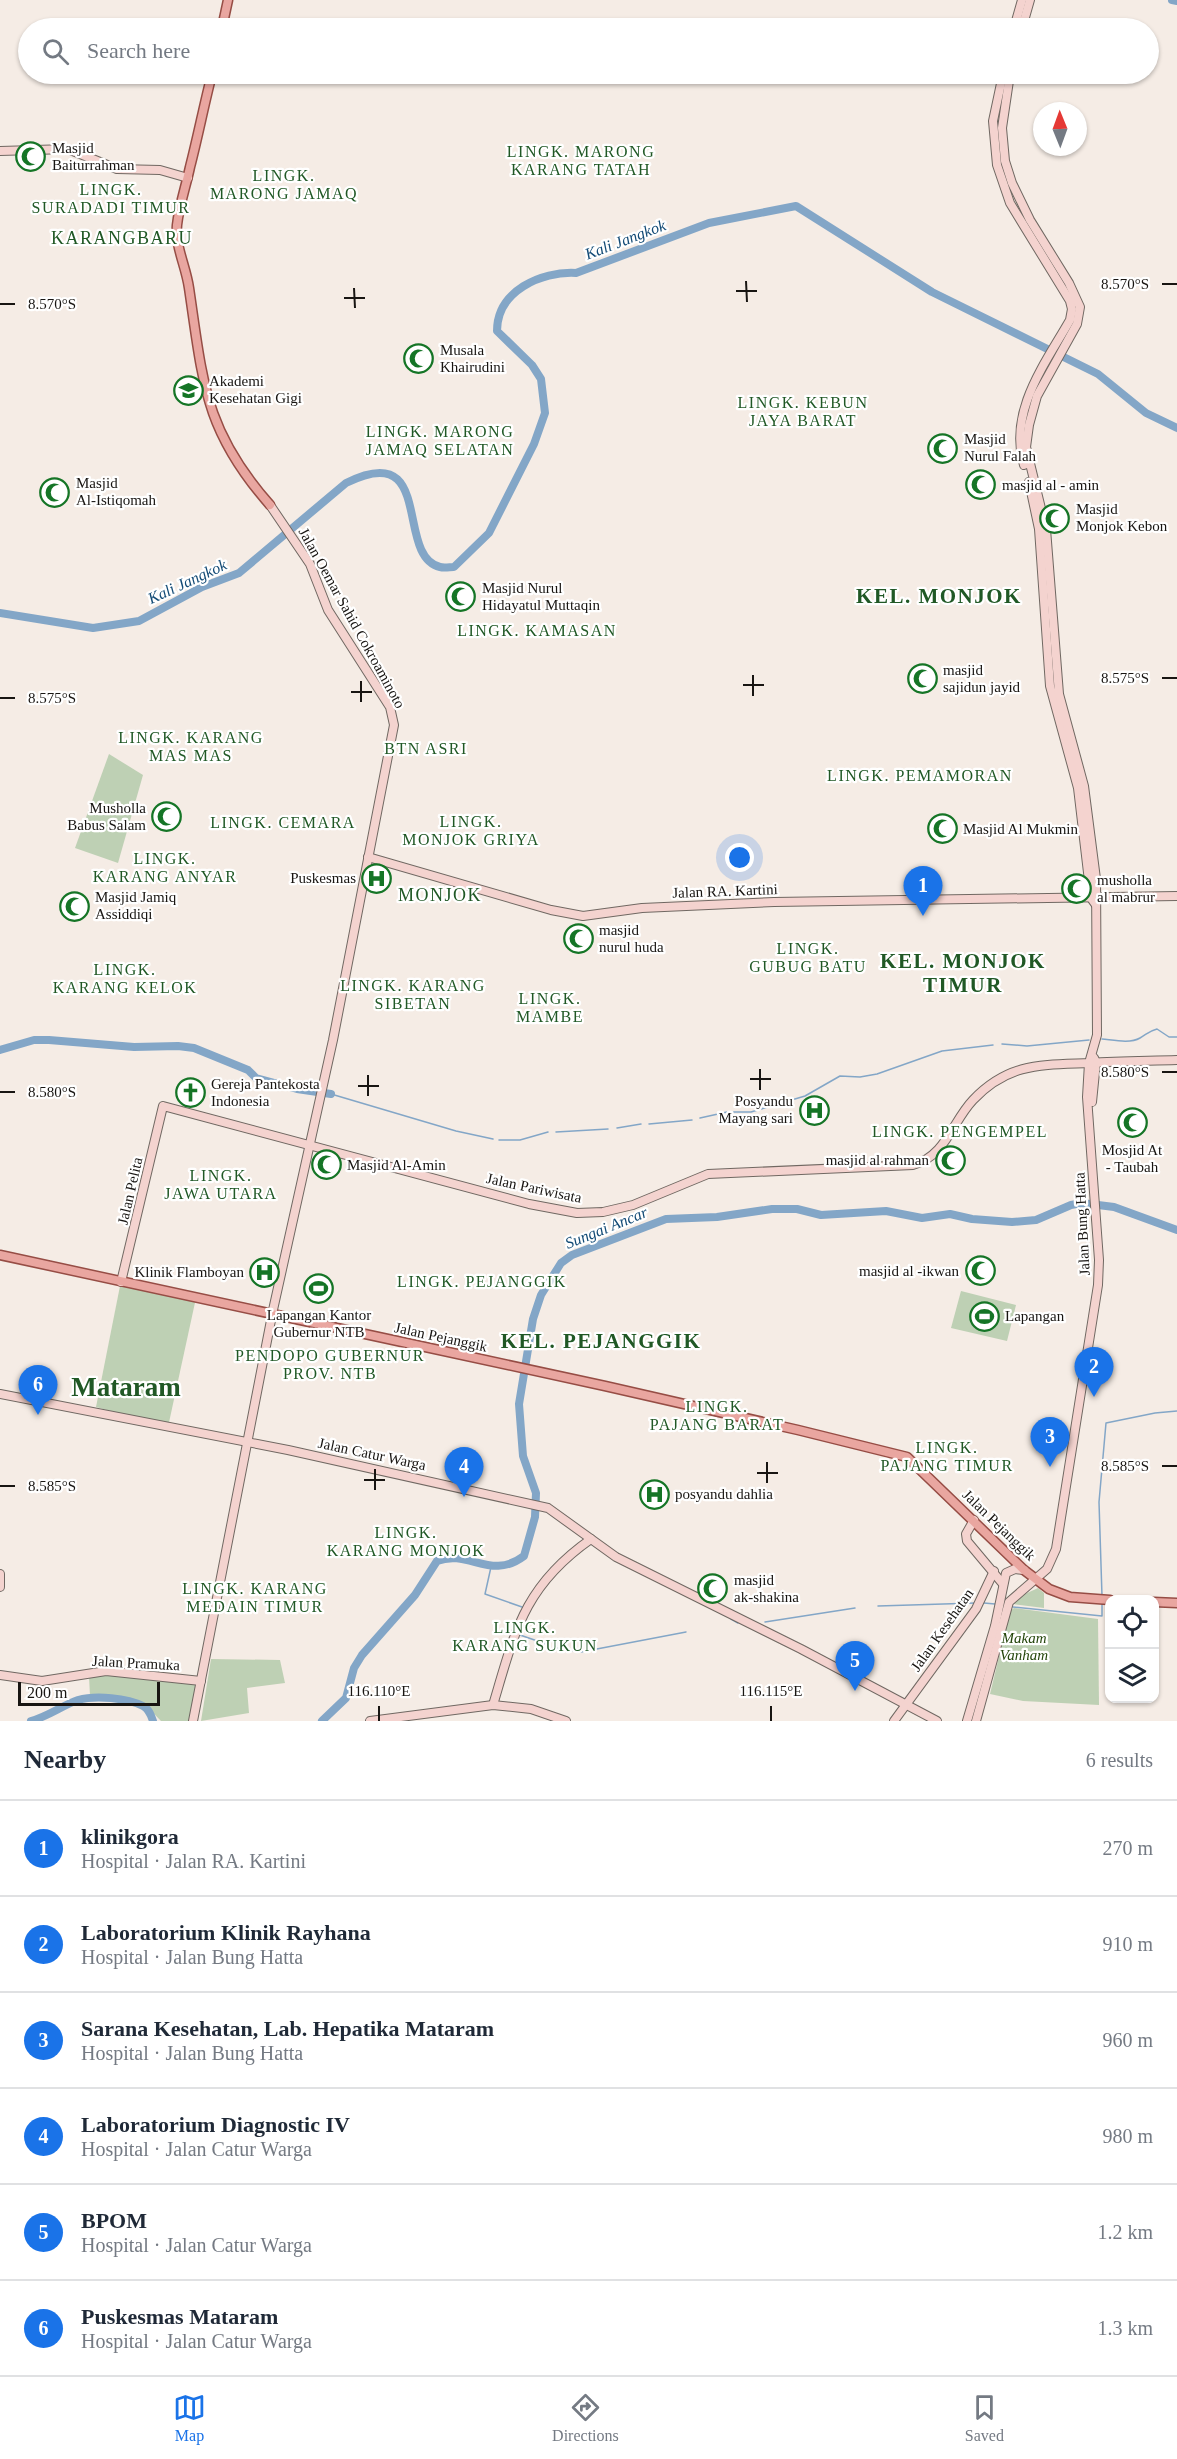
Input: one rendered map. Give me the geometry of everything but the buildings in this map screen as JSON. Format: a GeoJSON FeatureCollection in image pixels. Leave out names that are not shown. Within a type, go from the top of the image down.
{"type":"FeatureCollection","features":[{"type":"Feature","properties":{"kind":"main road"},"geometry":{"type":"LineString","coordinates":[[224,18],[228,0]]}},
{"type":"Feature","properties":{"kind":"main road"},"geometry":{"type":"LineString","coordinates":[[210,84],[177,236],[188,279],[200,369],[209,405],[229,450],[252,485],[273,509]]}},
{"type":"Feature","properties":{"kind":"main road","name":"Jalan Pejanggik"},"geometry":{"type":"LineString","coordinates":[[0,1254],[515,1366],[798,1430],[909,1458],[1024,1570],[1049,1589],[1064,1596],[1105,1599]]}},
{"type":"Feature","properties":{"kind":"main road"},"geometry":{"type":"LineString","coordinates":[[1159,1602],[1177,1603]]}},
{"type":"Feature","properties":{"kind":"street"},"geometry":{"type":"LineString","coordinates":[[1017,18],[1022,0]]}},
{"type":"Feature","properties":{"kind":"street"},"geometry":{"type":"LineString","coordinates":[[1025,18],[1030,0]]}},
{"type":"Feature","properties":{"kind":"street"},"geometry":{"type":"LineString","coordinates":[[1001,84],[993,121],[997,165],[1010,203],[1072,305],[1065,336],[1031,415],[1026,447],[1042,508],[1049,678],[1060,709],[1078,788],[1095,903],[1097,1023],[1089,1110]]}},
{"type":"Feature","properties":{"kind":"street"},"geometry":{"type":"LineString","coordinates":[[1009,84],[1002,128],[1005,161],[1030,220],[1078,298],[1080,315],[1036,378],[1024,415],[1020,442],[1035,501],[1045,563]]}},
{"type":"Feature","properties":{"kind":"street"},"geometry":{"type":"LineString","coordinates":[[0,151],[68,149],[117,169],[160,170],[188,178]]}},
{"type":"Feature","properties":{"kind":"street","name":"Jalan Oemar Sahid Cokroaminoto"},"geometry":{"type":"LineString","coordinates":[[193,1721],[212,1613],[249,1442],[273,1313],[320,1099],[391,745],[393,714],[328,610],[306,558],[273,509]]}},
{"type":"Feature","properties":{"kind":"street","name":"Jalan RA. Kartini"},"geometry":{"type":"LineString","coordinates":[[368,857],[551,910],[577,915],[642,908],[774,902],[1095,903],[1110,898],[1177,896]]}},
{"type":"Feature","properties":{"kind":"street"},"geometry":{"type":"LineString","coordinates":[[1095,903],[1110,898]]}},
{"type":"Feature","properties":{"kind":"street"},"geometry":{"type":"LineString","coordinates":[[1087,1084],[1093,1060]]}},
{"type":"Feature","properties":{"kind":"street","name":"Jalan Pariwisata"},"geometry":{"type":"LineString","coordinates":[[163,1106],[529,1204],[578,1213],[596,1213],[633,1205],[708,1174],[913,1165],[936,1153],[969,1104],[1000,1078],[1037,1064],[1093,1060],[1177,1060]]}},
{"type":"Feature","properties":{"kind":"street"},"geometry":{"type":"LineString","coordinates":[[1076,1063],[1083,1070],[1087,1084],[1089,1110]]}},
{"type":"Feature","properties":{"kind":"street","name":"Jalan Pelita"},"geometry":{"type":"LineString","coordinates":[[122,1282],[163,1106]]}},
{"type":"Feature","properties":{"kind":"street","name":"Jalan Bung Hatta"},"geometry":{"type":"LineString","coordinates":[[987,1670],[1010,1602],[1047,1569],[1059,1537],[1097,1288],[1099,1250],[1089,1110]]}},
{"type":"Feature","properties":{"kind":"street","name":"Jalan Catur Warga"},"geometry":{"type":"LineString","coordinates":[[0,1394],[249,1442],[548,1508],[616,1557],[906,1702],[937,1721]]}},
{"type":"Feature","properties":{"kind":"street"},"geometry":{"type":"LineString","coordinates":[[974,1520],[966,1534],[967,1540],[1003,1584]]}},
{"type":"Feature","properties":{"kind":"street"},"geometry":{"type":"LineString","coordinates":[[493,1704],[514,1637],[530,1600],[565,1558],[591,1539]]}},
{"type":"Feature","properties":{"kind":"street"},"geometry":{"type":"LineString","coordinates":[[976,1721],[1002,1601],[1003,1584],[1009,1570],[1024,1570]]}},
{"type":"Feature","properties":{"kind":"street","name":"Jalan Kesehatan"},"geometry":{"type":"LineString","coordinates":[[894,1721],[976,1609],[994,1571]]}},
{"type":"Feature","properties":{"kind":"street"},"geometry":{"type":"LineString","coordinates":[[0,1574],[0,1587]]}},
{"type":"Feature","properties":{"kind":"street"},"geometry":{"type":"LineString","coordinates":[[967,1721],[987,1670]]}},
{"type":"Feature","properties":{"kind":"street","name":"Jalan Pramuka"},"geometry":{"type":"LineString","coordinates":[[0,1675],[42,1681],[106,1671],[201,1681]]}},
{"type":"Feature","properties":{"kind":"street"},"geometry":{"type":"LineString","coordinates":[[370,1721],[493,1704],[531,1709],[567,1721]]}},
{"type":"Feature","properties":{"kind":"green space"},"geometry":{"type":"Polygon","coordinates":[[[109,754],[143,775],[118,863],[75,848],[109,754]]]}},
{"type":"Feature","properties":{"kind":"green space"},"geometry":{"type":"Polygon","coordinates":[[[120,1286],[196,1298],[168,1427],[96,1407],[120,1286]]]}},
{"type":"Feature","properties":{"kind":"green space","name":"Lapangan"},"geometry":{"type":"Polygon","coordinates":[[[961,1291],[1016,1305],[1007,1341],[951,1328],[961,1291]]]}},
{"type":"Feature","properties":{"kind":"green space"},"geometry":{"type":"Polygon","coordinates":[[[1038,1588],[1044,1593],[1044,1608],[1013,1604],[1025,1594],[1038,1588]]]}},
{"type":"Feature","properties":{"kind":"green space","name":"Makam Vanham"},"geometry":{"type":"Polygon","coordinates":[[[1014,1608],[1098,1619],[1099,1705],[1023,1701],[990,1694],[1010,1611],[1014,1608]]]}},
{"type":"Feature","properties":{"kind":"green space"},"geometry":{"type":"Polygon","coordinates":[[[211,1659],[280,1660],[285,1683],[247,1688],[249,1713],[201,1721],[211,1659]]]}},
{"type":"Feature","properties":{"kind":"green space"},"geometry":{"type":"Polygon","coordinates":[[[108,1675],[197,1682],[190,1721],[161,1721],[145,1706],[121,1696],[90,1696],[89,1676],[108,1675]]]}},
{"type":"Feature","properties":{"kind":"waterway"},"geometry":{"type":"LineString","coordinates":[[1172,0],[1177,1]]}},
{"type":"Feature","properties":{"kind":"waterway","name":"Kali Jangkok"},"geometry":{"type":"LineString","coordinates":[[0,613],[93,628],[139,621],[202,587],[239,573],[346,483],[374,473],[392,476],[403,487],[410,504],[419,543],[426,558],[440,567],[454,567],[489,533],[534,444],[545,413],[541,379],[532,365],[497,331],[504,305],[513,295],[523,286],[536,280],[563,273],[576,273],[709,223],[796,206],[932,292],[1098,374],[1146,413],[1177,428]]}},
{"type":"Feature","properties":{"kind":"waterway"},"geometry":{"type":"LineString","coordinates":[[1102,1039],[1131,1041],[1157,1029],[1169,1037],[1177,1037]]}},
{"type":"Feature","properties":{"kind":"waterway"},"geometry":{"type":"LineString","coordinates":[[0,1050],[34,1040],[134,1047],[194,1048],[248,1070],[256,1078],[297,1089],[331,1094]]}},
{"type":"Feature","properties":{"kind":"waterway"},"geometry":{"type":"LineString","coordinates":[[1002,1044],[1027,1046],[1089,1040]]}},
{"type":"Feature","properties":{"kind":"waterway"},"geometry":{"type":"LineString","coordinates":[[700,1118],[727,1112],[751,1112],[805,1096],[840,1076],[860,1077],[877,1074],[942,1051],[993,1045]]}},
{"type":"Feature","properties":{"kind":"waterway"},"geometry":{"type":"LineString","coordinates":[[331,1094],[456,1131],[493,1139]]}},
{"type":"Feature","properties":{"kind":"waterway"},"geometry":{"type":"LineString","coordinates":[[649,1124],[692,1120]]}},
{"type":"Feature","properties":{"kind":"waterway"},"geometry":{"type":"LineString","coordinates":[[617,1128],[641,1124]]}},
{"type":"Feature","properties":{"kind":"waterway"},"geometry":{"type":"LineString","coordinates":[[556,1132],[608,1129]]}},
{"type":"Feature","properties":{"kind":"waterway"},"geometry":{"type":"LineString","coordinates":[[499,1140],[520,1140],[548,1132]]}},
{"type":"Feature","properties":{"kind":"waterway","name":"Sungai Ancar"},"geometry":{"type":"LineString","coordinates":[[322,1721],[346,1698],[354,1668],[362,1655],[415,1595],[437,1561],[449,1558],[501,1566],[524,1556],[535,1517],[536,1493],[523,1456],[519,1404],[533,1319],[541,1295],[561,1263],[572,1255],[666,1219],[717,1217],[772,1209],[797,1209],[821,1215],[886,1211],[922,1218],[950,1214],[972,1219],[1012,1222],[1036,1220],[1071,1205],[1082,1203],[1114,1207],[1177,1230]]}},
{"type":"Feature","properties":{"kind":"waterway"},"geometry":{"type":"LineString","coordinates":[[1102,1596],[1099,1502],[1106,1423],[1177,1411]]}},
{"type":"Feature","properties":{"kind":"waterway"},"geometry":{"type":"LineString","coordinates":[[491,1567],[485,1594],[522,1607]]}},
{"type":"Feature","properties":{"kind":"waterway"},"geometry":{"type":"LineString","coordinates":[[878,1606],[976,1603]]}},
{"type":"Feature","properties":{"kind":"waterway"},"geometry":{"type":"LineString","coordinates":[[984,1603],[995,1604]]}},
{"type":"Feature","properties":{"kind":"waterway"},"geometry":{"type":"LineString","coordinates":[[1013,1607],[1102,1616],[1102,1604]]}},
{"type":"Feature","properties":{"kind":"waterway"},"geometry":{"type":"LineString","coordinates":[[765,1622],[855,1608]]}},
{"type":"Feature","properties":{"kind":"waterway"},"geometry":{"type":"LineString","coordinates":[[731,1619],[738,1623]]}},
{"type":"Feature","properties":{"kind":"waterway"},"geometry":{"type":"LineString","coordinates":[[524,1624],[520,1635],[549,1645]]}},
{"type":"Feature","properties":{"kind":"waterway"},"geometry":{"type":"LineString","coordinates":[[558,1648],[581,1652],[686,1632]]}},
{"type":"Feature","properties":{"kind":"waterway","name":"Sungai Ancar"},"geometry":{"type":"LineString","coordinates":[[31,1721],[85,1698],[129,1701],[148,1710],[153,1721]]}},
{"type":"Feature","properties":{"kind":"place","name":"Masjid Baiturrahman"},"geometry":{"type":"Point","coordinates":[31,157]}},
{"type":"Feature","properties":{"kind":"place","name":"Musala Khairudini"},"geometry":{"type":"Point","coordinates":[419,359]}},
{"type":"Feature","properties":{"kind":"place","name":"Akademi Kesehatan Gigi"},"geometry":{"type":"Point","coordinates":[188,390]}},
{"type":"Feature","properties":{"kind":"place","name":"Masjid Nurul Falah"},"geometry":{"type":"Point","coordinates":[943,448]}},
{"type":"Feature","properties":{"kind":"place","name":"masjid al - amin"},"geometry":{"type":"Point","coordinates":[981,485]}},
{"type":"Feature","properties":{"kind":"place","name":"Masjid Al-Istiqomah"},"geometry":{"type":"Point","coordinates":[55,492]}},
{"type":"Feature","properties":{"kind":"place","name":"Masjid Monjok Kebon"},"geometry":{"type":"Point","coordinates":[1055,518]}},
{"type":"Feature","properties":{"kind":"place","name":"Masjid Nurul Hidayatul Muttaqin"},"geometry":{"type":"Point","coordinates":[461,597]}},
{"type":"Feature","properties":{"kind":"place","name":"masjid sajidun jayid"},"geometry":{"type":"Point","coordinates":[922,679]}},
{"type":"Feature","properties":{"kind":"place","name":"Musholla Babus Salam"},"geometry":{"type":"Point","coordinates":[167,817]}},
{"type":"Feature","properties":{"kind":"place","name":"Masjid Al Mukmin"},"geometry":{"type":"Point","coordinates":[942,829]}},
{"type":"Feature","properties":{"kind":"place","name":"Puskesmas"},"geometry":{"type":"Point","coordinates":[377,878]}},
{"type":"Feature","properties":{"kind":"place","name":"musholla al mabrur"},"geometry":{"type":"Point","coordinates":[1076,889]}},
{"type":"Feature","properties":{"kind":"place","name":"Masjid Jamiq Assiddiqi"},"geometry":{"type":"Point","coordinates":[74,906]}},
{"type":"Feature","properties":{"kind":"place","name":"klinikgora"},"geometry":{"type":"Point","coordinates":[923,916]}},
{"type":"Feature","properties":{"kind":"place","name":"masjid nurul huda"},"geometry":{"type":"Point","coordinates":[578,939]}},
{"type":"Feature","properties":{"kind":"place","name":"Gereja Pantekosta Indonesia"},"geometry":{"type":"Point","coordinates":[190,1093]}},
{"type":"Feature","properties":{"kind":"place","name":"Posyandu Mayang sari"},"geometry":{"type":"Point","coordinates":[814,1110]}},
{"type":"Feature","properties":{"kind":"place","name":"Mosjid At - Taubah"},"geometry":{"type":"Point","coordinates":[1132,1123]}},
{"type":"Feature","properties":{"kind":"place","name":"masjid al rahman"},"geometry":{"type":"Point","coordinates":[950,1160]}},
{"type":"Feature","properties":{"kind":"place","name":"Masjid Al-Amin"},"geometry":{"type":"Point","coordinates":[326,1165]}},
{"type":"Feature","properties":{"kind":"place","name":"masjid al -ikwan"},"geometry":{"type":"Point","coordinates":[980,1271]}},
{"type":"Feature","properties":{"kind":"place","name":"Klinik Flamboyan"},"geometry":{"type":"Point","coordinates":[265,1272]}},
{"type":"Feature","properties":{"kind":"place","name":"Lapangan Kantor Gubernur NTB"},"geometry":{"type":"Point","coordinates":[319,1288]}},
{"type":"Feature","properties":{"kind":"place","name":"Lapangan"},"geometry":{"type":"Point","coordinates":[984,1316]}},
{"type":"Feature","properties":{"kind":"place","name":"Laboratorium Klinik Rayhana"},"geometry":{"type":"Point","coordinates":[1094,1397]}},
{"type":"Feature","properties":{"kind":"place","name":"Puskesmas Mataram"},"geometry":{"type":"Point","coordinates":[38,1415]}},
{"type":"Feature","properties":{"kind":"place","name":"Sarana Kesehatan, Lab. Hepatika Mataram"},"geometry":{"type":"Point","coordinates":[1050,1467]}},
{"type":"Feature","properties":{"kind":"place","name":"posyandu dahlia"},"geometry":{"type":"Point","coordinates":[654,1494]}},
{"type":"Feature","properties":{"kind":"place","name":"Laboratorium Diagnostic IV"},"geometry":{"type":"Point","coordinates":[464,1497]}},
{"type":"Feature","properties":{"kind":"place","name":"masjid ak-shakina"},"geometry":{"type":"Point","coordinates":[713,1589]}},
{"type":"Feature","properties":{"kind":"place","name":"BPOM"},"geometry":{"type":"Point","coordinates":[855,1691]}},
{"type":"Feature","properties":{"kind":"district","name":"LINGK. MARONG KARANG TATAH"},"geometry":{"type":"Point","coordinates":[581,160]}},
{"type":"Feature","properties":{"kind":"district","name":"LINGK. MARONG JAMAQ"},"geometry":{"type":"Point","coordinates":[284,184]}},
{"type":"Feature","properties":{"kind":"district","name":"LINGK. SURADADI TIMUR"},"geometry":{"type":"Point","coordinates":[111,198]}},
{"type":"Feature","properties":{"kind":"district","name":"KARANGBARU"},"geometry":{"type":"Point","coordinates":[122,238]}},
{"type":"Feature","properties":{"kind":"district","name":"LINGK. KEBUN JAYA BARAT"},"geometry":{"type":"Point","coordinates":[803,411]}},
{"type":"Feature","properties":{"kind":"district","name":"LINGK. MARONG JAMAQ SELATAN"},"geometry":{"type":"Point","coordinates":[440,440]}},
{"type":"Feature","properties":{"kind":"district","name":"KEL. MONJOK"},"geometry":{"type":"Point","coordinates":[939,596]}},
{"type":"Feature","properties":{"kind":"district","name":"LINGK. KAMASAN"},"geometry":{"type":"Point","coordinates":[537,630]}},
{"type":"Feature","properties":{"kind":"district","name":"LINGK. KARANG MAS MAS"},"geometry":{"type":"Point","coordinates":[191,746]}},
{"type":"Feature","properties":{"kind":"district","name":"BTN ASRI"},"geometry":{"type":"Point","coordinates":[426,748]}},
{"type":"Feature","properties":{"kind":"district","name":"LINGK. PEMAMORAN"},"geometry":{"type":"Point","coordinates":[920,775]}},
{"type":"Feature","properties":{"kind":"district","name":"LINGK. CEMARA"},"geometry":{"type":"Point","coordinates":[283,822]}},
{"type":"Feature","properties":{"kind":"district","name":"LINGK. MONJOK GRIYA"},"geometry":{"type":"Point","coordinates":[471,830]}},
{"type":"Feature","properties":{"kind":"district","name":"LINGK. KARANG ANYAR"},"geometry":{"type":"Point","coordinates":[165,867]}},
{"type":"Feature","properties":{"kind":"district","name":"MONJOK"},"geometry":{"type":"Point","coordinates":[440,895]}},
{"type":"Feature","properties":{"kind":"district","name":"LINGK. GUBUG BATU"},"geometry":{"type":"Point","coordinates":[808,957]}},
{"type":"Feature","properties":{"kind":"district","name":"KEL. MONJOK TIMUR"},"geometry":{"type":"Point","coordinates":[963,973]}},
{"type":"Feature","properties":{"kind":"district","name":"LINGK. KARANG KELOK"},"geometry":{"type":"Point","coordinates":[125,978]}},
{"type":"Feature","properties":{"kind":"district","name":"LINGK. KARANG SIBETAN"},"geometry":{"type":"Point","coordinates":[413,994]}},
{"type":"Feature","properties":{"kind":"district","name":"LINGK. MAMBE"},"geometry":{"type":"Point","coordinates":[550,1007]}},
{"type":"Feature","properties":{"kind":"district","name":"LINGK. PENGEMPEL"},"geometry":{"type":"Point","coordinates":[960,1131]}},
{"type":"Feature","properties":{"kind":"district","name":"LINGK. JAWA UTARA"},"geometry":{"type":"Point","coordinates":[221,1184]}},
{"type":"Feature","properties":{"kind":"district","name":"LINGK. PEJANGGIK"},"geometry":{"type":"Point","coordinates":[482,1281]}},
{"type":"Feature","properties":{"kind":"district","name":"KEL. PEJANGGIK"},"geometry":{"type":"Point","coordinates":[601,1341]}},
{"type":"Feature","properties":{"kind":"district","name":"PENDOPO GUBERNUR PROV. NTB"},"geometry":{"type":"Point","coordinates":[330,1364]}},
{"type":"Feature","properties":{"kind":"district","name":"Mataram"},"geometry":{"type":"Point","coordinates":[126,1387]}},
{"type":"Feature","properties":{"kind":"district","name":"LINGK. PAJANG BARAT"},"geometry":{"type":"Point","coordinates":[717,1415]}},
{"type":"Feature","properties":{"kind":"district","name":"LINGK. PAJANG TIMUR"},"geometry":{"type":"Point","coordinates":[947,1456]}},
{"type":"Feature","properties":{"kind":"district","name":"LINGK. KARANG MONJOK"},"geometry":{"type":"Point","coordinates":[406,1541]}},
{"type":"Feature","properties":{"kind":"district","name":"LINGK. KARANG MEDAIN TIMUR"},"geometry":{"type":"Point","coordinates":[255,1597]}},
{"type":"Feature","properties":{"kind":"district","name":"LINGK. KARANG SUKUN"},"geometry":{"type":"Point","coordinates":[525,1636]}}]}
